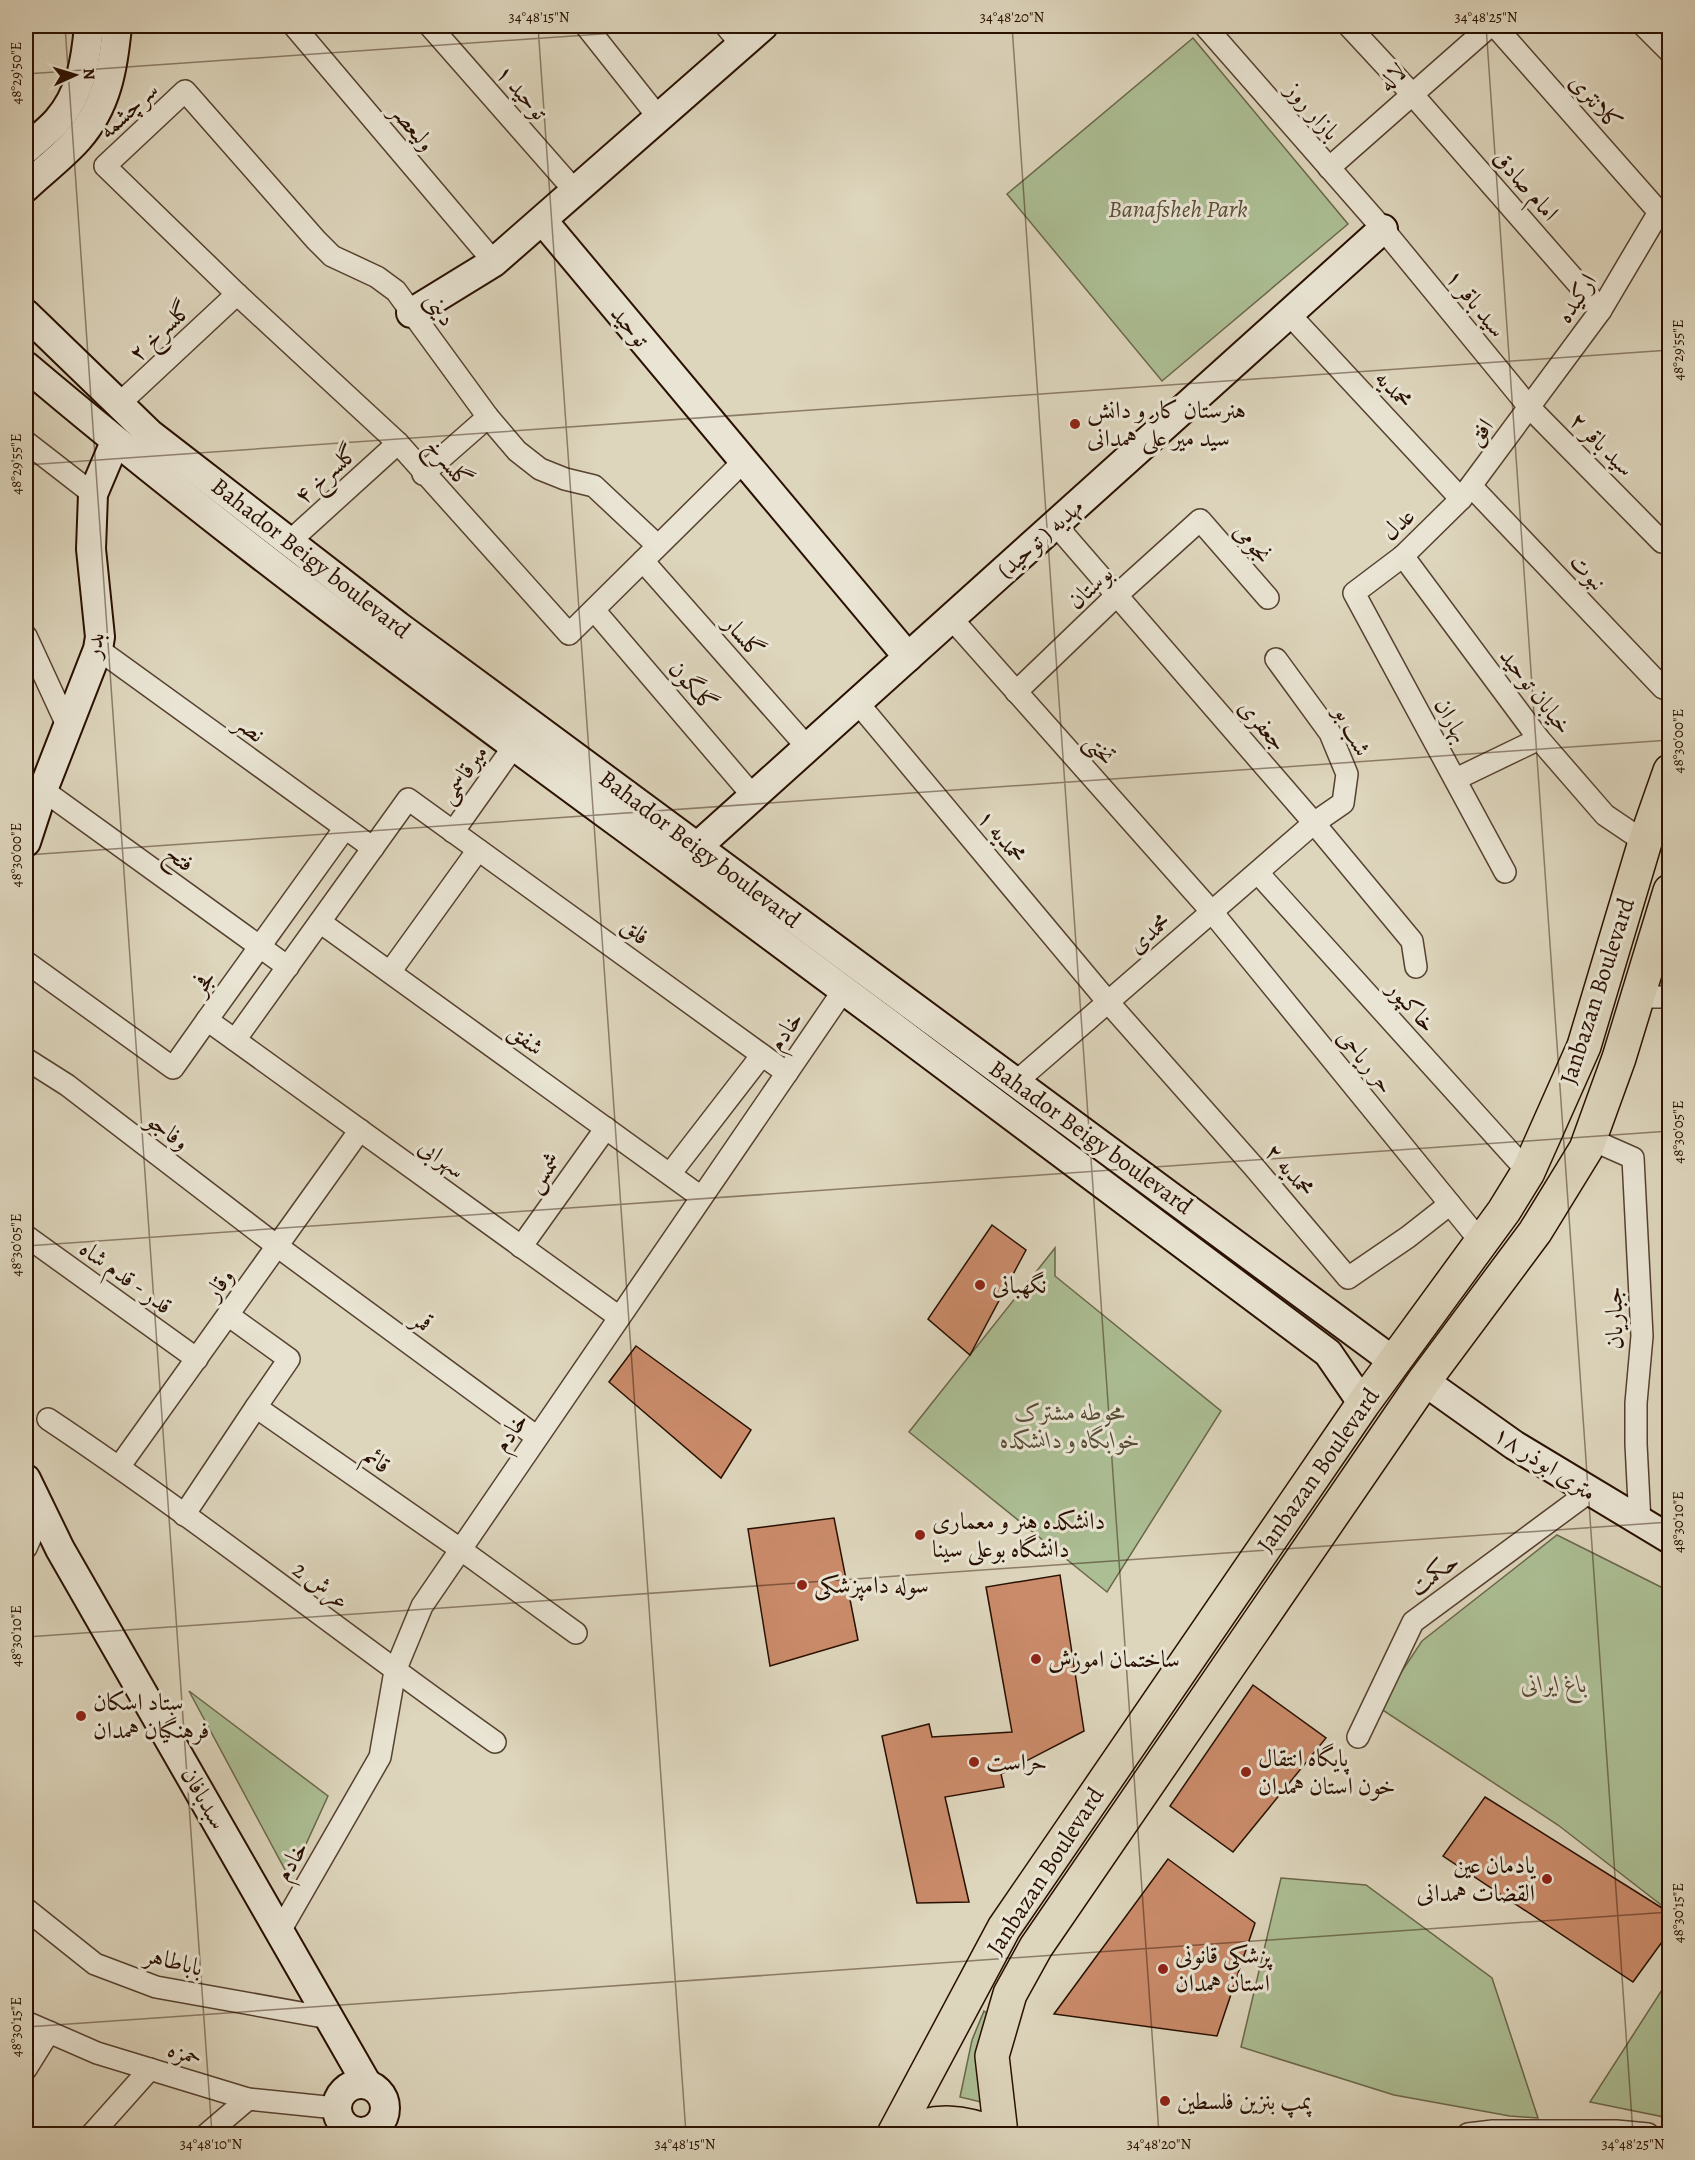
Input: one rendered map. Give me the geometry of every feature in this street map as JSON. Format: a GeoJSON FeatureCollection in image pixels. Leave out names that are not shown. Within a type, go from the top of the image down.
{"type":"FeatureCollection","features":[{"type":"Feature","properties":{"kind":"main road"},"geometry":{"type":"LineString","coordinates":[[26,149],[57,120],[75,93],[86,62],[89,26]]}},
{"type":"Feature","properties":{"kind":"main road"},"geometry":{"type":"LineString","coordinates":[[26,187],[78,139],[100,105],[113,68],[117,26]]}},
{"type":"Feature","properties":{"kind":"main road"},"geometry":{"type":"LineString","coordinates":[[411,314],[494,262],[659,118],[734,35],[763,26]]}},
{"type":"Feature","properties":{"kind":"main road","name":"توحید"},"geometry":{"type":"LineString","coordinates":[[543,221],[908,657]]}},
{"type":"Feature","properties":{"kind":"main road","name":"مهدیه ( توحید)"},"geometry":{"type":"LineString","coordinates":[[689,858],[807,747],[1383,230]]}},
{"type":"Feature","properties":{"kind":"main road","name":"Bahador Beigy boulevard"},"geometry":{"type":"LineString","coordinates":[[26,314],[150,434],[407,633],[689,858],[843,990],[1328,1353],[1363,1404]]}},
{"type":"Feature","properties":{"kind":"main road","name":"Bahador Beigy boulevard"},"geometry":{"type":"LineString","coordinates":[[26,366],[115,442],[381,649],[514,746],[689,858],[1017,1081],[1393,1361]]}},
{"type":"Feature","properties":{"kind":"main road","name":"بدر"},"geometry":{"type":"LineString","coordinates":[[26,842],[43,790],[98,649],[100,637],[91,549],[93,494],[115,442]]}},
{"type":"Feature","properties":{"kind":"main road","name":"Janbazan Boulevard"},"geometry":{"type":"LineString","coordinates":[[894,2134],[1004,1928],[1363,1404],[1504,1211],[1528,1172],[1584,1046],[1645,842],[1670,771]]}},
{"type":"Feature","properties":{"kind":"main road","name":"Janbazan Boulevard"},"geometry":{"type":"LineString","coordinates":[[1000,2134],[992,2056],[1010,1994],[1036,1947],[1415,1394],[1535,1232],[1586,1149],[1654,997],[1670,891]]}},
{"type":"Feature","properties":{"kind":"main road","name":"۱۸ متری ابوذر"},"geometry":{"type":"LineString","coordinates":[[1415,1394],[1514,1446],[1670,1539]]}},
{"type":"Feature","properties":{"kind":"main road","name":"سبدبافان"},"geometry":{"type":"LineString","coordinates":[[26,1479],[41,1514],[367,2084],[374,2087],[383,2097],[387,2123]]}},
{"type":"Feature","properties":{"kind":"main road"},"geometry":{"type":"LineString","coordinates":[[367,2084],[352,2085],[340,2094],[345,2124],[356,2133],[372,2130],[383,2119],[387,2123]]}},
{"type":"Feature","properties":{"kind":"main road"},"geometry":{"type":"LineString","coordinates":[[905,2134],[915,2129],[944,2122],[973,2125],[996,2134]]}},
{"type":"Feature","properties":{"kind":"street","name":"ولیعصر"},"geometry":{"type":"LineString","coordinates":[[294,26],[494,262]]}},
{"type":"Feature","properties":{"kind":"street","name":"توحید ۱"},"geometry":{"type":"LineString","coordinates":[[430,26],[575,191]]}},
{"type":"Feature","properties":{"kind":"street"},"geometry":{"type":"LineString","coordinates":[[586,26],[659,118]]}},
{"type":"Feature","properties":{"kind":"street","name":"بازار روز"},"geometry":{"type":"LineString","coordinates":[[1205,26],[1383,230]]}},
{"type":"Feature","properties":{"kind":"street","name":"امام صادق"},"geometry":{"type":"LineString","coordinates":[[1349,26],[1412,94],[1601,310]]}},
{"type":"Feature","properties":{"kind":"street","name":"لاله"},"geometry":{"type":"LineString","coordinates":[[1329,168],[1490,26]]}},
{"type":"Feature","properties":{"kind":"street","name":"کلانتری"},"geometry":{"type":"LineString","coordinates":[[1495,26],[1659,212]]}},
{"type":"Feature","properties":{"kind":"street"},"geometry":{"type":"LineString","coordinates":[[1644,26],[1670,52]]}},
{"type":"Feature","properties":{"kind":"street","name":"سرچشمه"},"geometry":{"type":"LineString","coordinates":[[105,166],[185,91]]}},
{"type":"Feature","properties":{"kind":"street","name":"دینی"},"geometry":{"type":"LineString","coordinates":[[185,91],[332,256],[377,277],[396,291],[488,417],[528,461],[540,469],[594,486],[658,546]]}},
{"type":"Feature","properties":{"kind":"street","name":"گلسرخ"},"geometry":{"type":"LineString","coordinates":[[105,166],[237,294],[398,443],[423,474],[569,634],[743,462]]}},
{"type":"Feature","properties":{"kind":"street","name":"ارکیده"},"geometry":{"type":"LineString","coordinates":[[1530,408],[1601,310],[1659,212]]}},
{"type":"Feature","properties":{"kind":"street","name":"سید باقر ۱"},"geometry":{"type":"LineString","coordinates":[[1383,230],[1530,408]]}},
{"type":"Feature","properties":{"kind":"street","name":"گلسرخ ۲"},"geometry":{"type":"LineString","coordinates":[[119,404],[237,294]]}},
{"type":"Feature","properties":{"kind":"street","name":"محمدیه"},"geometry":{"type":"LineString","coordinates":[[1289,314],[1466,493]]}},
{"type":"Feature","properties":{"kind":"street","name":"افق"},"geometry":{"type":"LineString","coordinates":[[1466,493],[1530,408]]}},
{"type":"Feature","properties":{"kind":"street","name":"سید باقر ۲"},"geometry":{"type":"LineString","coordinates":[[1530,408],[1662,542]]}},
{"type":"Feature","properties":{"kind":"street"},"geometry":{"type":"LineString","coordinates":[[423,474],[488,417]]}},
{"type":"Feature","properties":{"kind":"street"},"geometry":{"type":"LineString","coordinates":[[26,442],[93,494]]}},
{"type":"Feature","properties":{"kind":"street","name":"گلسرخ ۴"},"geometry":{"type":"LineString","coordinates":[[289,542],[398,443]]}},
{"type":"Feature","properties":{"kind":"street","name":"عدل"},"geometry":{"type":"LineString","coordinates":[[1354,593],[1402,556],[1466,493]]}},
{"type":"Feature","properties":{"kind":"street","name":"نبوت"},"geometry":{"type":"LineString","coordinates":[[1466,493],[1663,688],[1670,690]]}},
{"type":"Feature","properties":{"kind":"street","name":"بوستان"},"geometry":{"type":"LineString","coordinates":[[1016,692],[1117,595],[1200,520]]}},
{"type":"Feature","properties":{"kind":"street","name":"نجومی"},"geometry":{"type":"LineString","coordinates":[[1200,520],[1268,598]]}},
{"type":"Feature","properties":{"kind":"street","name":"جعفری"},"geometry":{"type":"LineString","coordinates":[[1056,524],[1314,823],[1412,941],[1416,967]]}},
{"type":"Feature","properties":{"kind":"street","name":"خیابان توحید"},"geometry":{"type":"LineString","coordinates":[[1402,556],[1539,739],[1605,815],[1645,842]]}},
{"type":"Feature","properties":{"kind":"street","name":"گلسار"},"geometry":{"type":"LineString","coordinates":[[643,561],[807,747]]}},
{"type":"Feature","properties":{"kind":"street","name":"بهاران"},"geometry":{"type":"LineString","coordinates":[[1354,593],[1505,872]]}},
{"type":"Feature","properties":{"kind":"street","name":"گلگون"},"geometry":{"type":"LineString","coordinates":[[594,610],[753,796]]}},
{"type":"Feature","properties":{"kind":"street","name":"تختی"},"geometry":{"type":"LineString","coordinates":[[951,618],[1212,912]]}},
{"type":"Feature","properties":{"kind":"street"},"geometry":{"type":"LineString","coordinates":[[26,636],[68,727]]}},
{"type":"Feature","properties":{"kind":"street","name":"نصر"},"geometry":{"type":"LineString","coordinates":[[98,649],[373,848]]}},
{"type":"Feature","properties":{"kind":"street","name":"شب بو"},"geometry":{"type":"LineString","coordinates":[[1276,659],[1330,732],[1347,774],[1343,802],[1314,823]]}},
{"type":"Feature","properties":{"kind":"street","name":"محمدیه ۱"},"geometry":{"type":"LineString","coordinates":[[858,702],[1108,1002]]}},
{"type":"Feature","properties":{"kind":"street"},"geometry":{"type":"LineString","coordinates":[[1456,779],[1539,739]]}},
{"type":"Feature","properties":{"kind":"street","name":"میرقاسمی"},"geometry":{"type":"LineString","coordinates":[[453,832],[514,746]]}},
{"type":"Feature","properties":{"kind":"street","name":"فتح"},"geometry":{"type":"LineString","coordinates":[[43,790],[288,967]]}},
{"type":"Feature","properties":{"kind":"street","name":"فلق"},"geometry":{"type":"LineString","coordinates":[[373,848],[408,799],[787,1073]]}},
{"type":"Feature","properties":{"kind":"street","name":"محمدی"},"geometry":{"type":"LineString","coordinates":[[1017,1081],[1314,823]]}},
{"type":"Feature","properties":{"kind":"street","name":"فجر"},"geometry":{"type":"LineString","coordinates":[[235,1040],[207,1020],[345,828]]}},
{"type":"Feature","properties":{"kind":"street"},"geometry":{"type":"LineString","coordinates":[[235,1040],[373,848]]}},
{"type":"Feature","properties":{"kind":"street"},"geometry":{"type":"LineString","coordinates":[[390,972],[478,850]]}},
{"type":"Feature","properties":{"kind":"street","name":"خاکپور"},"geometry":{"type":"LineString","coordinates":[[1258,873],[1528,1172]]}},
{"type":"Feature","properties":{"kind":"street","name":"حر ریاحی"},"geometry":{"type":"LineString","coordinates":[[1212,912],[1481,1242]]}},
{"type":"Feature","properties":{"kind":"street","name":"شفق"},"geometry":{"type":"LineString","coordinates":[[320,922],[701,1197]]}},
{"type":"Feature","properties":{"kind":"street"},"geometry":{"type":"LineString","coordinates":[[26,962],[173,1068],[207,1020]]}},
{"type":"Feature","properties":{"kind":"street","name":"خادم"},"geometry":{"type":"LineString","coordinates":[[280,1931],[380,1757],[395,1671],[422,1606],[843,990]]}},
{"type":"Feature","properties":{"kind":"street","name":"محمدیه ۲"},"geometry":{"type":"LineString","coordinates":[[1108,1002],[1348,1278],[1408,1237],[1450,1204]]}},
{"type":"Feature","properties":{"kind":"street","name":"سهرابی"},"geometry":{"type":"LineString","coordinates":[[235,1040],[619,1317]]}},
{"type":"Feature","properties":{"kind":"street"},"geometry":{"type":"LineString","coordinates":[[670,1174],[762,1055]]}},
{"type":"Feature","properties":{"kind":"street","name":"وفاجو"},"geometry":{"type":"LineString","coordinates":[[26,1059],[67,1085],[277,1246]]}},
{"type":"Feature","properties":{"kind":"street","name":"شمس"},"geometry":{"type":"LineString","coordinates":[[521,1246],[606,1128]]}},
{"type":"Feature","properties":{"kind":"street","name":"وقار"},"geometry":{"type":"LineString","coordinates":[[119,1467],[360,1130]]}},
{"type":"Feature","properties":{"kind":"street","name":"جباریان"},"geometry":{"type":"LineString","coordinates":[[1590,1139],[1633,1158],[1642,1336],[1636,1413],[1640,1523]]}},
{"type":"Feature","properties":{"kind":"street","name":"قدر - قدم شاه"},"geometry":{"type":"LineString","coordinates":[[26,1236],[197,1359]]}},
{"type":"Feature","properties":{"kind":"street","name":"قمر"},"geometry":{"type":"LineString","coordinates":[[277,1246],[537,1437]]}},
{"type":"Feature","properties":{"kind":"street"},"geometry":{"type":"LineString","coordinates":[[184,1515],[289,1359],[228,1315]]}},
{"type":"Feature","properties":{"kind":"street","name":"قائم"},"geometry":{"type":"LineString","coordinates":[[256,1407],[576,1633]]}},
{"type":"Feature","properties":{"kind":"street","name":"عرش 2"},"geometry":{"type":"LineString","coordinates":[[48,1419],[119,1467],[495,1742]]}},
{"type":"Feature","properties":{"kind":"street","name":"حکمت"},"geometry":{"type":"LineString","coordinates":[[1358,1737],[1413,1622],[1589,1492]]}},
{"type":"Feature","properties":{"kind":"street"},"geometry":{"type":"LineString","coordinates":[[26,1548],[41,1514]]}},
{"type":"Feature","properties":{"kind":"street","name":"باباطاهر"},"geometry":{"type":"LineString","coordinates":[[26,1909],[95,1964],[156,1987],[329,2018]]}},
{"type":"Feature","properties":{"kind":"street","name":"حمزه"},"geometry":{"type":"LineString","coordinates":[[26,2022],[97,2053],[248,2099],[345,2124]]}},
{"type":"Feature","properties":{"kind":"street"},"geometry":{"type":"LineString","coordinates":[[26,2069],[49,2032]]}},
{"type":"Feature","properties":{"kind":"street"},"geometry":{"type":"LineString","coordinates":[[92,2134],[150,2069]]}},
{"type":"Feature","properties":{"kind":"street"},"geometry":{"type":"LineString","coordinates":[[207,2134],[248,2099]]}},
{"type":"Feature","properties":{"kind":"street"},"geometry":{"type":"LineString","coordinates":[[1468,2134],[1493,2131],[1616,2131],[1648,2134]]}},
{"type":"Feature","properties":{"kind":"green space","name":"Banafsheh Park"},"geometry":{"type":"Polygon","coordinates":[[[1193,38],[1348,224],[1162,381],[1007,194],[1193,38]]]}},
{"type":"Feature","properties":{"kind":"green space","name":"محوطه مشترک خوابگاه و دانشکده"},"geometry":{"type":"Polygon","coordinates":[[[1055,1248],[1055,1276],[1221,1411],[1107,1592],[909,1432],[1055,1248]]]}},
{"type":"Feature","properties":{"kind":"green space","name":"باغ ایرانی"},"geometry":{"type":"Polygon","coordinates":[[[1557,1535],[1669,1591],[1669,1911],[1558,1825],[1378,1707],[1422,1641],[1557,1535]]]}},
{"type":"Feature","properties":{"kind":"green space"},"geometry":{"type":"Polygon","coordinates":[[[189,1691],[328,1796],[290,1879],[189,1691]]]}},
{"type":"Feature","properties":{"kind":"green space"},"geometry":{"type":"Polygon","coordinates":[[[1281,1878],[1366,1885],[1492,1978],[1538,2118],[1510,2116],[1394,2095],[1241,2047],[1281,1878]]]}},
{"type":"Feature","properties":{"kind":"green space"},"geometry":{"type":"Polygon","coordinates":[[[1669,1979],[1669,2118],[1590,2102],[1669,1979]]]}},
{"type":"Feature","properties":{"kind":"green space"},"geometry":{"type":"Polygon","coordinates":[[[984,2011],[989,2015],[978,2068],[981,2102],[960,2097],[972,2040],[984,2011]]]}},
{"type":"Feature","properties":{"kind":"building","name":"نگهبانی"},"geometry":{"type":"Polygon","coordinates":[[[992,1225],[1026,1250],[970,1355],[928,1319],[992,1225]]]}},
{"type":"Feature","properties":{"kind":"building"},"geometry":{"type":"Polygon","coordinates":[[[636,1346],[751,1430],[721,1478],[609,1382],[636,1346]]]}},
{"type":"Feature","properties":{"kind":"building","name":"سوله دامپزشکی"},"geometry":{"type":"Polygon","coordinates":[[[834,1518],[858,1640],[770,1666],[748,1529],[834,1518]]]}},
{"type":"Feature","properties":{"kind":"building"},"geometry":{"type":"Polygon","coordinates":[[[1060,1575],[1084,1731],[1001,1774],[1004,1787],[945,1797],[969,1902],[917,1903],[882,1736],[929,1724],[932,1737],[1012,1732],[986,1587],[1060,1575]]]}},
{"type":"Feature","properties":{"kind":"building","name":"پایگاه انتقال خون استان همدان"},"geometry":{"type":"Polygon","coordinates":[[[1253,1685],[1326,1738],[1233,1852],[1170,1806],[1253,1685]]]}},
{"type":"Feature","properties":{"kind":"building","name":"یادمان عین القضات همدانی"},"geometry":{"type":"Polygon","coordinates":[[[1485,1797],[1670,1913],[1670,1931],[1633,1982],[1443,1856],[1485,1797]]]}},
{"type":"Feature","properties":{"kind":"building","name":"پزشکی قانونی استان همدان"},"geometry":{"type":"Polygon","coordinates":[[[1168,1859],[1255,1923],[1217,2036],[1054,2014],[1168,1859]]]}},
{"type":"Feature","properties":{"kind":"place","name":"هنرستان کار و دانش سید میر علی همدانی"},"geometry":{"type":"Point","coordinates":[1075,424]}},
{"type":"Feature","properties":{"kind":"place","name":"نگهبانی"},"geometry":{"type":"Point","coordinates":[980,1285]}},
{"type":"Feature","properties":{"kind":"place","name":"دانشکده هنر و معماری دانشگاه بوعلی سینا"},"geometry":{"type":"Point","coordinates":[920,1535]}},
{"type":"Feature","properties":{"kind":"place","name":"سوله دامپزشکی"},"geometry":{"type":"Point","coordinates":[802,1585]}},
{"type":"Feature","properties":{"kind":"place","name":"ساختمان اموزش"},"geometry":{"type":"Point","coordinates":[1036,1659]}},
{"type":"Feature","properties":{"kind":"place","name":"ستاد اسکان فرهنگیان همدان"},"geometry":{"type":"Point","coordinates":[81,1716]}},
{"type":"Feature","properties":{"kind":"place","name":"حراست"},"geometry":{"type":"Point","coordinates":[974,1762]}},
{"type":"Feature","properties":{"kind":"place","name":"پایگاه انتقال خون استان همدان"},"geometry":{"type":"Point","coordinates":[1246,1772]}},
{"type":"Feature","properties":{"kind":"place","name":"یادمان عین القضات همدانی"},"geometry":{"type":"Point","coordinates":[1547,1879]}},
{"type":"Feature","properties":{"kind":"place","name":"پزشکی قانونی استان همدان"},"geometry":{"type":"Point","coordinates":[1163,1969]}},
{"type":"Feature","properties":{"kind":"place","name":"پمپ بنزین فلسطین"},"geometry":{"type":"Point","coordinates":[1165,2101]}}]}
